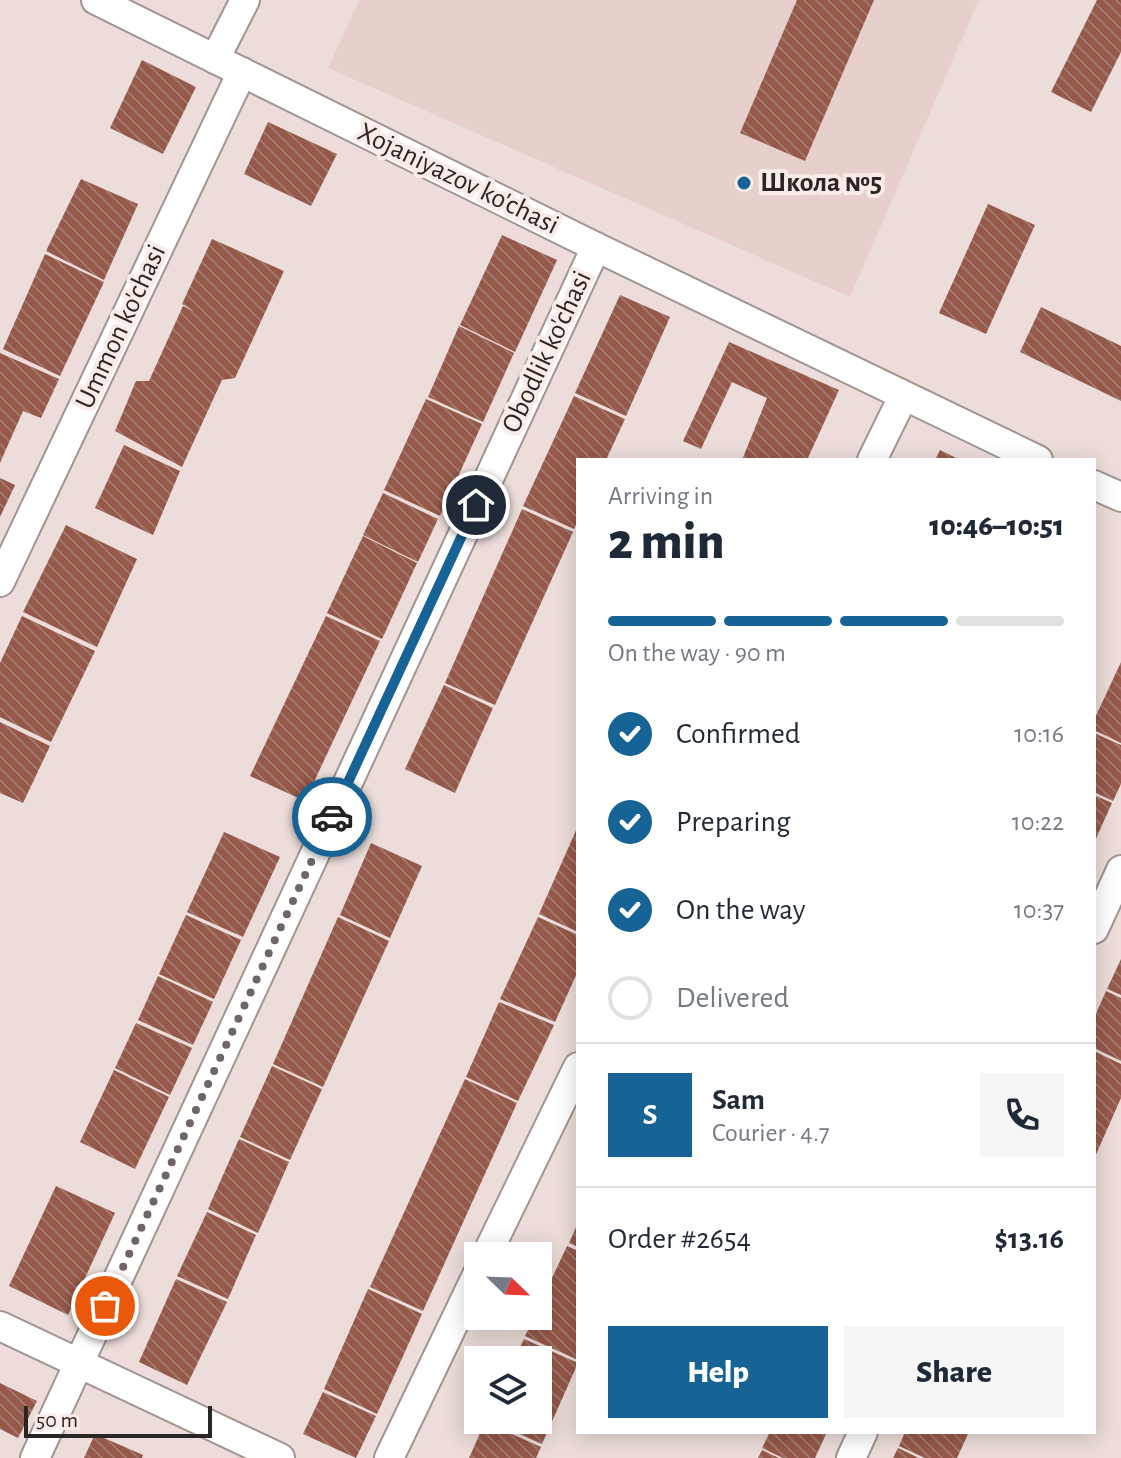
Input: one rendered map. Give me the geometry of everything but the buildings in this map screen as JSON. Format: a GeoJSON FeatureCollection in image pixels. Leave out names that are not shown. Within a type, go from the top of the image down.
{"type":"FeatureCollection","features":[{"type":"Feature","properties":{"kind":"street","name":"Xojaniyazov ko'chasi"},"geometry":{"type":"LineString","coordinates":[[96,0],[903,397],[1034,458]]}},
{"type":"Feature","properties":{"kind":"street"},"geometry":{"type":"LineString","coordinates":[[215,59],[245,0]]}},
{"type":"Feature","properties":{"kind":"street","name":"Ummon ko'chasi"},"geometry":{"type":"LineString","coordinates":[[0,582],[242,72]]}},
{"type":"Feature","properties":{"kind":"street","name":"Obodlik ko'chasi"},"geometry":{"type":"LineString","coordinates":[[35,1458],[596,247]]}},
{"type":"Feature","properties":{"kind":"street"},"geometry":{"type":"LineString","coordinates":[[873,458],[903,397]]}},
{"type":"Feature","properties":{"kind":"street"},"geometry":{"type":"LineString","coordinates":[[1096,486],[1121,497]]}},
{"type":"Feature","properties":{"kind":"street"},"geometry":{"type":"LineString","coordinates":[[1096,925],[1121,870]]}},
{"type":"Feature","properties":{"kind":"street"},"geometry":{"type":"LineString","coordinates":[[493,1242],[576,1071]]}},
{"type":"Feature","properties":{"kind":"street"},"geometry":{"type":"LineString","coordinates":[[389,1458],[464,1302]]}},
{"type":"Feature","properties":{"kind":"street"},"geometry":{"type":"LineString","coordinates":[[0,1326],[280,1458]]}},
{"type":"Feature","properties":{"kind":"street"},"geometry":{"type":"LineString","coordinates":[[851,1458],[862,1434]]}},
{"type":"Feature","properties":{"kind":"shaded area","name":"Школа №5"},"geometry":{"type":"Polygon","coordinates":[[[359,0],[979,0],[850,297],[328,68],[359,0]]]}},
{"type":"Feature","properties":{"kind":"way so far"},"geometry":{"type":"LineString","coordinates":[[105,1306],[332,817]]}},
{"type":"Feature","properties":{"kind":"place","name":"Школа №5"},"geometry":{"type":"Point","coordinates":[744,183]}},
{"type":"Feature","properties":{"kind":"route"},"geometry":{"type":"LineString","coordinates":[[332,817],[476,505]]}}]}
